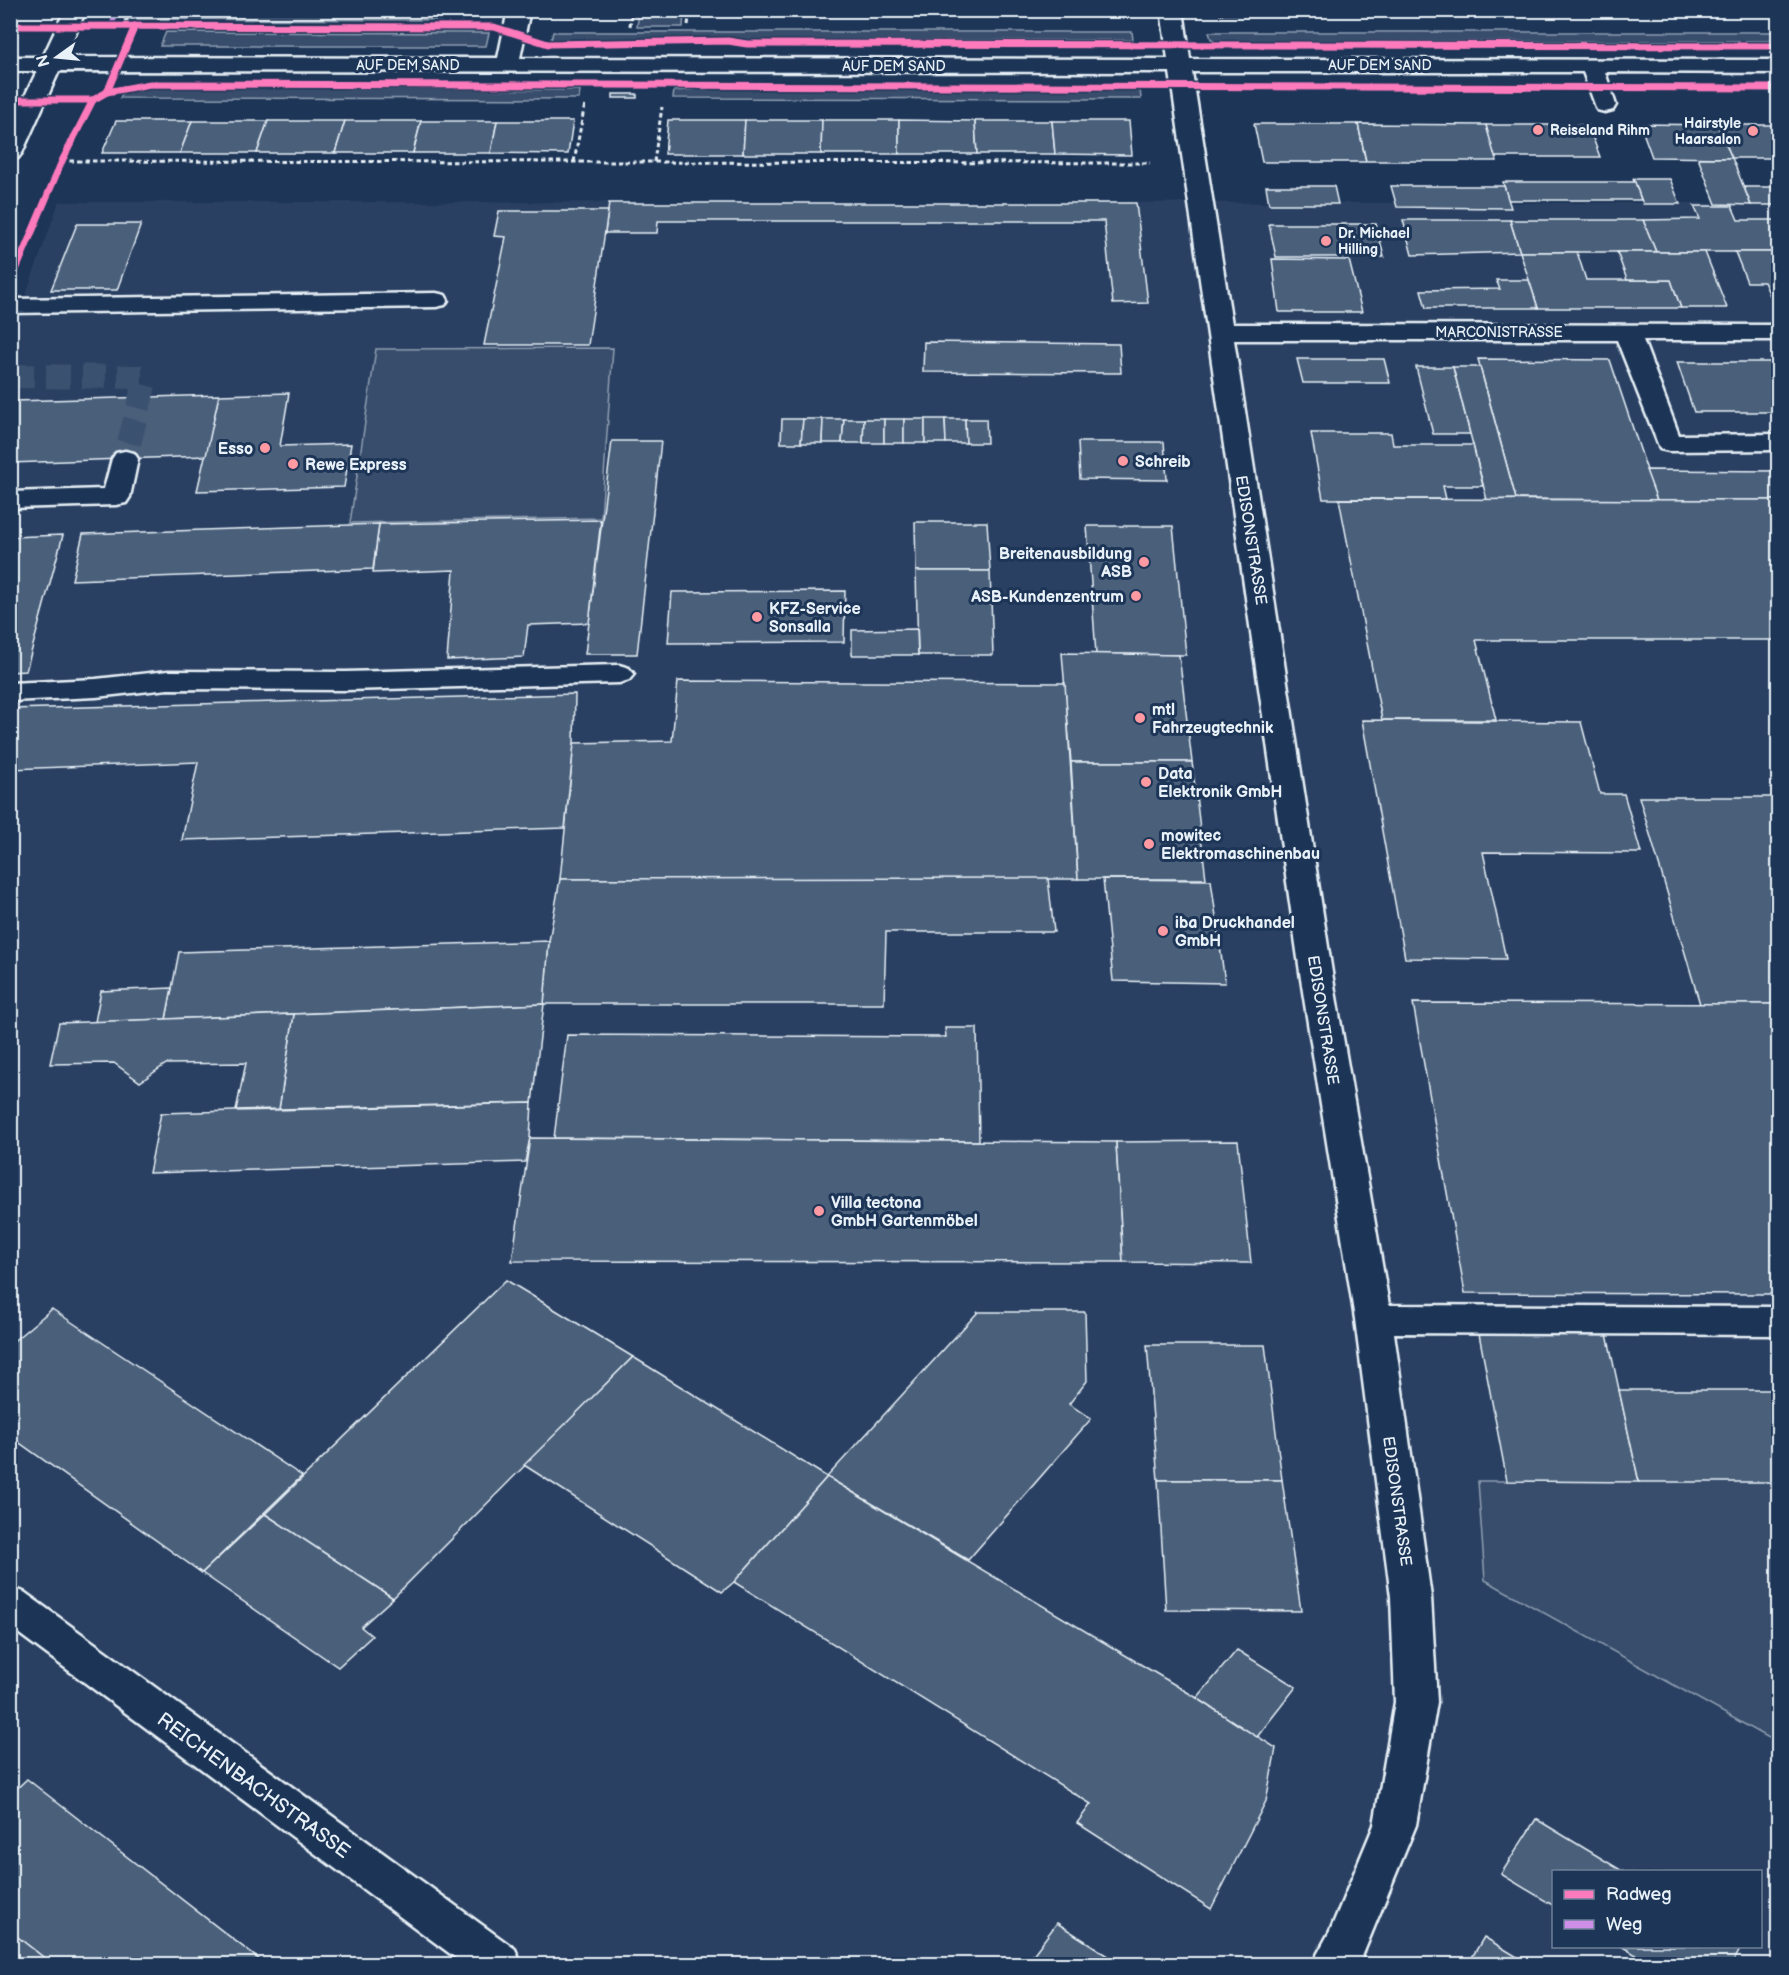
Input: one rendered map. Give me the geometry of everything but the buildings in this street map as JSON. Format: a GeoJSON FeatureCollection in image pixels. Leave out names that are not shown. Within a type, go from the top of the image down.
{"type":"FeatureCollection","features":[{"type":"Feature","properties":{"kind":"street"},"geometry":{"type":"LineString","coordinates":[[10,153],[76,10]]}},
{"type":"Feature","properties":{"kind":"street"},"geometry":{"type":"LineString","coordinates":[[507,66],[519,10]]}},
{"type":"Feature","properties":{"kind":"street","name":"EDISONSTRASSE"},"geometry":{"type":"LineString","coordinates":[[1172,10],[1315,968],[1373,1319],[1411,1597],[1416,1702],[1395,1825],[1347,1944],[1334,1965]]}},
{"type":"Feature","properties":{"kind":"street","name":"AUF DEM SAND"},"geometry":{"type":"LineString","coordinates":[[10,64],[1779,66]]}},
{"type":"Feature","properties":{"kind":"street"},"geometry":{"type":"LineString","coordinates":[[1591,65],[1605,105]]}},
{"type":"Feature","properties":{"kind":"street"},"geometry":{"type":"LineString","coordinates":[[10,306],[436,300]]}},
{"type":"Feature","properties":{"kind":"street","name":"MARCONISTRASSE"},"geometry":{"type":"LineString","coordinates":[[1220,332],[1779,332]]}},
{"type":"Feature","properties":{"kind":"street"},"geometry":{"type":"LineString","coordinates":[[1627,332],[1669,443],[1779,442]]}},
{"type":"Feature","properties":{"kind":"street"},"geometry":{"type":"LineString","coordinates":[[10,500],[116,497],[125,459]]}},
{"type":"Feature","properties":{"kind":"street"},"geometry":{"type":"LineString","coordinates":[[10,692],[96,688],[168,680],[346,681],[619,674]]}},
{"type":"Feature","properties":{"kind":"street"},"geometry":{"type":"LineString","coordinates":[[1373,1319],[1779,1321]]}},
{"type":"Feature","properties":{"kind":"street","name":"REICHENBACHSTRASSE"},"geometry":{"type":"LineString","coordinates":[[10,1604],[499,1965]]}},
{"type":"Feature","properties":{"kind":"path"},"geometry":{"type":"LineString","coordinates":[[122,22],[154,10]]}},
{"type":"Feature","properties":{"kind":"path"},"geometry":{"type":"LineString","coordinates":[[574,162],[587,95]]}},
{"type":"Feature","properties":{"kind":"path"},"geometry":{"type":"LineString","coordinates":[[654,162],[663,104]]}},
{"type":"Feature","properties":{"kind":"path"},"geometry":{"type":"LineString","coordinates":[[62,161],[1195,163]]}},
{"type":"Feature","properties":{"kind":"shaded area"},"geometry":{"type":"Polygon","coordinates":[[[464,10],[462,20],[128,19],[132,11],[464,10]]]}},
{"type":"Feature","properties":{"kind":"shaded area"},"geometry":{"type":"Polygon","coordinates":[[[639,11],[684,11],[683,27],[637,27],[639,11]]]}},
{"type":"Feature","properties":{"kind":"shaded area"},"geometry":{"type":"Polygon","coordinates":[[[166,32],[489,33],[486,46],[160,46],[166,32]]]}},
{"type":"Feature","properties":{"kind":"shaded area"},"geometry":{"type":"Polygon","coordinates":[[[553,32],[1132,32],[1133,40],[551,40],[553,32]]]}},
{"type":"Feature","properties":{"kind":"shaded area"},"geometry":{"type":"Polygon","coordinates":[[[1209,32],[1778,32],[1778,41],[1216,41],[1211,39],[1209,32]]]}},
{"type":"Feature","properties":{"kind":"shaded area"},"geometry":{"type":"Polygon","coordinates":[[[147,87],[580,90],[579,99],[120,98],[123,92],[147,87]]]}},
{"type":"Feature","properties":{"kind":"shaded area"},"geometry":{"type":"Polygon","coordinates":[[[700,89],[1140,89],[1141,99],[673,98],[674,91],[700,89]]]}},
{"type":"Feature","properties":{"kind":"shaded area"},"geometry":{"type":"Polygon","coordinates":[[[59,202],[1778,203],[1778,1964],[11,1964],[10,339],[59,202]]]}},
{"type":"Feature","properties":{"kind":"shaded area"},"geometry":{"type":"Polygon","coordinates":[[[613,348],[601,518],[350,523],[376,349],[613,348]]]}},
{"type":"Feature","properties":{"kind":"shaded area"},"geometry":{"type":"Polygon","coordinates":[[[1478,1481],[1778,1481],[1778,1743],[1485,1580],[1478,1481]]]}},
{"type":"Feature","properties":{"kind":"tunnel"},"geometry":{"type":"LineString","coordinates":[[10,376],[146,377],[125,459]]}},
{"type":"Feature","properties":{"kind":"marked path"},"geometry":{"type":"LineString","coordinates":[[10,19],[21,10]]}},
{"type":"Feature","properties":{"kind":"marked path"},"geometry":{"type":"LineString","coordinates":[[111,26],[118,10]]}},
{"type":"Feature","properties":{"kind":"marked path"},"geometry":{"type":"LineString","coordinates":[[450,10],[451,27]]}},
{"type":"Feature","properties":{"kind":"cycle path"},"geometry":{"type":"LineString","coordinates":[[10,26],[494,27],[548,44],[728,41],[747,44],[1778,46]]}},
{"type":"Feature","properties":{"kind":"cycle path"},"geometry":{"type":"LineString","coordinates":[[10,100],[93,100],[107,92],[135,26]]}},
{"type":"Feature","properties":{"kind":"cycle path"},"geometry":{"type":"LineString","coordinates":[[107,92],[150,84],[1778,88]]}},
{"type":"Feature","properties":{"kind":"cycle path"},"geometry":{"type":"LineString","coordinates":[[10,284],[62,161],[93,100]]}},
{"type":"Feature","properties":{"kind":"place","name":"Reiseland Rihm"},"geometry":{"type":"Point","coordinates":[1538,130]}},
{"type":"Feature","properties":{"kind":"place","name":"Hairstyle Haarsalon"},"geometry":{"type":"Point","coordinates":[1753,131]}},
{"type":"Feature","properties":{"kind":"place","name":"Dr. Michael Hilling"},"geometry":{"type":"Point","coordinates":[1326,241]}},
{"type":"Feature","properties":{"kind":"place","name":"Esso"},"geometry":{"type":"Point","coordinates":[265,448]}},
{"type":"Feature","properties":{"kind":"place","name":"Schreib"},"geometry":{"type":"Point","coordinates":[1123,461]}},
{"type":"Feature","properties":{"kind":"place","name":"Rewe Express"},"geometry":{"type":"Point","coordinates":[293,464]}},
{"type":"Feature","properties":{"kind":"place","name":"Breitenausbildung ASB"},"geometry":{"type":"Point","coordinates":[1144,562]}},
{"type":"Feature","properties":{"kind":"place","name":"ASB-Kundenzentrum"},"geometry":{"type":"Point","coordinates":[1136,596]}},
{"type":"Feature","properties":{"kind":"place","name":"KFZ-Service Sonsalla"},"geometry":{"type":"Point","coordinates":[757,617]}},
{"type":"Feature","properties":{"kind":"place","name":"mtl Fahrzeugtechnik"},"geometry":{"type":"Point","coordinates":[1140,718]}},
{"type":"Feature","properties":{"kind":"place","name":"Data Elektronik GmbH"},"geometry":{"type":"Point","coordinates":[1146,782]}},
{"type":"Feature","properties":{"kind":"place","name":"mowitec Elektromaschinenbau"},"geometry":{"type":"Point","coordinates":[1149,844]}},
{"type":"Feature","properties":{"kind":"place","name":"iba Druckhandel GmbH"},"geometry":{"type":"Point","coordinates":[1163,931]}},
{"type":"Feature","properties":{"kind":"place","name":"Villa tectona GmbH Gartenmöbel"},"geometry":{"type":"Point","coordinates":[819,1211]}}]}
